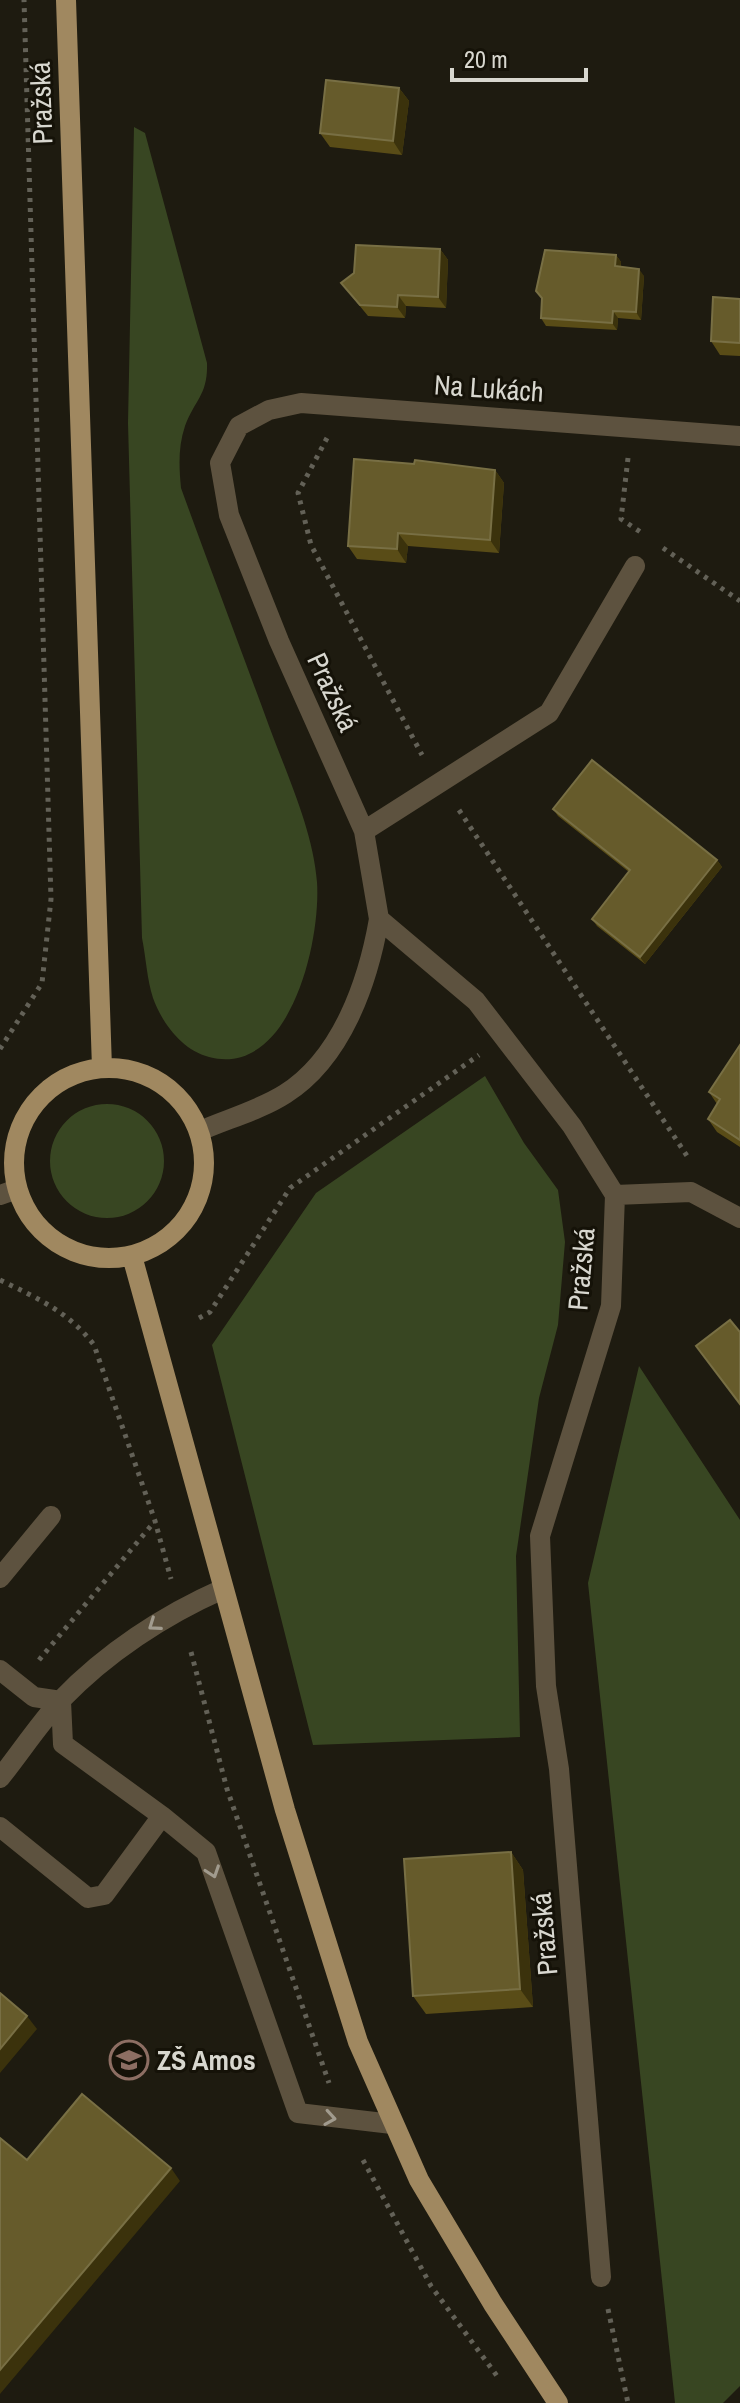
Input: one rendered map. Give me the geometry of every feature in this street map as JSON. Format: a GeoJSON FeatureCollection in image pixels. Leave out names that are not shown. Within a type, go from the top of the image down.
{"type":"FeatureCollection","features":[{"type":"Feature","properties":{"kind":"main road","name":"Pražská"},"geometry":{"type":"LineString","coordinates":[[66,0],[102,1068]]}},
{"type":"Feature","properties":{"kind":"main road"},"geometry":{"type":"LineString","coordinates":[[102,1068],[133,1071],[162,1083],[185,1104],[200,1131],[205,1158],[203,1184],[194,1209],[178,1230],[157,1247],[132,1256],[102,1259],[74,1252],[48,1237],[8,1192],[18,1133],[31,1108],[50,1088],[75,1074],[102,1068]]}},
{"type":"Feature","properties":{"kind":"main road"},"geometry":{"type":"LineString","coordinates":[[132,1256],[223,1589],[326,1946],[392,2124],[459,2251],[558,2403]]}},
{"type":"Feature","properties":{"kind":"street","name":"Na Lukách"},"geometry":{"type":"LineString","coordinates":[[239,426],[269,410],[301,403],[631,425],[740,436]]}},
{"type":"Feature","properties":{"kind":"street","name":"Pražská"},"geometry":{"type":"LineString","coordinates":[[239,426],[220,463],[229,515],[279,641],[364,831],[379,919],[476,1001],[572,1126],[615,1195],[611,1306],[540,1536],[546,1686],[559,1769],[601,2277]]}},
{"type":"Feature","properties":{"kind":"street"},"geometry":{"type":"LineString","coordinates":[[364,831],[549,713],[635,566]]}},
{"type":"Feature","properties":{"kind":"street"},"geometry":{"type":"LineString","coordinates":[[200,1131],[285,1094],[329,1053],[371,962],[379,919]]}},
{"type":"Feature","properties":{"kind":"street"},"geometry":{"type":"LineString","coordinates":[[615,1195],[691,1192],[740,1218]]}},
{"type":"Feature","properties":{"kind":"street"},"geometry":{"type":"LineString","coordinates":[[0,1578],[51,1516]]}},
{"type":"Feature","properties":{"kind":"street"},"geometry":{"type":"LineString","coordinates":[[0,1778],[61,1701],[124,1646],[179,1608],[223,1589]]}},
{"type":"Feature","properties":{"kind":"street"},"geometry":{"type":"LineString","coordinates":[[0,1670],[34,1697],[61,1701]]}},
{"type":"Feature","properties":{"kind":"street"},"geometry":{"type":"LineString","coordinates":[[61,1701],[63,1744],[206,1852],[298,2113],[392,2124]]}},
{"type":"Feature","properties":{"kind":"street"},"geometry":{"type":"LineString","coordinates":[[0,1827],[88,1898],[104,1895],[162,1816]]}},
{"type":"Feature","properties":{"kind":"path"},"geometry":{"type":"LineString","coordinates":[[0,1049],[42,983],[51,899],[24,0]]}},
{"type":"Feature","properties":{"kind":"path"},"geometry":{"type":"LineString","coordinates":[[631,425],[621,519],[645,535]]}},
{"type":"Feature","properties":{"kind":"path"},"geometry":{"type":"LineString","coordinates":[[657,543],[740,601]]}},
{"type":"Feature","properties":{"kind":"path"},"geometry":{"type":"LineString","coordinates":[[199,1318],[210,1312],[290,1188],[504,1037]]}},
{"type":"Feature","properties":{"kind":"path"},"geometry":{"type":"LineString","coordinates":[[0,1280],[57,1308],[79,1325],[94,1345],[155,1521],[173,1587]]}},
{"type":"Feature","properties":{"kind":"path"},"geometry":{"type":"LineString","coordinates":[[19,1685],[155,1521]]}},
{"type":"Feature","properties":{"kind":"path"},"geometry":{"type":"LineString","coordinates":[[191,1652],[227,1789],[329,2083]]}},
{"type":"Feature","properties":{"kind":"path"},"geometry":{"type":"LineString","coordinates":[[363,2160],[431,2286],[501,2382]]}},
{"type":"Feature","properties":{"kind":"path"},"geometry":{"type":"LineString","coordinates":[[601,2277],[628,2403]]}},
{"type":"Feature","properties":{"kind":"green space"},"geometry":{"type":"Polygon","coordinates":[[[134,127],[145,133],[207,363],[203,390],[183,434],[181,488],[298,803],[315,862],[317,908],[313,938],[295,1000],[280,1027],[261,1047],[237,1058],[209,1057],[199,1053],[182,1042],[168,1026],[151,991],[142,938],[128,423],[134,127]]]}},
{"type":"Feature","properties":{"kind":"green space"},"geometry":{"type":"Polygon","coordinates":[[[485,1076],[524,1143],[558,1190],[565,1242],[558,1325],[539,1398],[516,1556],[520,1737],[313,1745],[212,1345],[316,1193],[485,1076]]]}},
{"type":"Feature","properties":{"kind":"green space"},"geometry":{"type":"Polygon","coordinates":[[[107,1104],[129,1109],[147,1121],[159,1139],[164,1161],[159,1183],[147,1201],[129,1213],[107,1218],[85,1213],[67,1201],[55,1183],[50,1161],[55,1139],[67,1121],[85,1109],[107,1104]]]}},
{"type":"Feature","properties":{"kind":"green space"},"geometry":{"type":"Polygon","coordinates":[[[639,1366],[740,1520],[740,2386],[723,2403],[675,2403],[588,1583],[639,1366]]]}},
{"type":"Feature","properties":{"kind":"building"},"geometry":{"type":"Polygon","coordinates":[[[326,80],[399,88],[393,141],[320,133],[326,80]]]}},
{"type":"Feature","properties":{"kind":"building"},"geometry":{"type":"Polygon","coordinates":[[[356,245],[440,249],[438,297],[398,295],[397,307],[360,305],[341,283],[354,273],[356,245]]]}},
{"type":"Feature","properties":{"kind":"building"},"geometry":{"type":"Polygon","coordinates":[[[545,250],[616,255],[615,266],[639,269],[636,312],[613,311],[612,323],[541,318],[542,298],[536,291],[545,250]]]}},
{"type":"Feature","properties":{"kind":"building"},"geometry":{"type":"Polygon","coordinates":[[[713,297],[740,299],[740,343],[711,341],[713,297]]]}},
{"type":"Feature","properties":{"kind":"building"},"geometry":{"type":"Polygon","coordinates":[[[354,459],[414,464],[415,460],[495,470],[490,540],[398,533],[397,549],[348,546],[354,459]]]}},
{"type":"Feature","properties":{"kind":"building"},"geometry":{"type":"Polygon","coordinates":[[[592,760],[717,860],[640,957],[592,919],[630,870],[553,809],[592,760]]]}},
{"type":"Feature","properties":{"kind":"building"},"geometry":{"type":"Polygon","coordinates":[[[740,1045],[740,1140],[708,1119],[720,1099],[709,1092],[740,1045]]]}},
{"type":"Feature","properties":{"kind":"building"},"geometry":{"type":"Polygon","coordinates":[[[730,1320],[740,1332],[740,1404],[696,1346],[730,1320]]]}},
{"type":"Feature","properties":{"kind":"building"},"geometry":{"type":"Polygon","coordinates":[[[511,1852],[520,1989],[413,1996],[404,1859],[511,1852]]]}},
{"type":"Feature","properties":{"kind":"building"},"geometry":{"type":"Polygon","coordinates":[[[0,1993],[27,2016],[0,2049],[0,1993]]]}},
{"type":"Feature","properties":{"kind":"building"},"geometry":{"type":"Polygon","coordinates":[[[82,2094],[171,2168],[0,2370],[0,2138],[27,2160],[82,2094]]]}},
{"type":"Feature","properties":{"kind":"place","name":"ZŠ Amos"},"geometry":{"type":"Point","coordinates":[129,2060]}}]}
